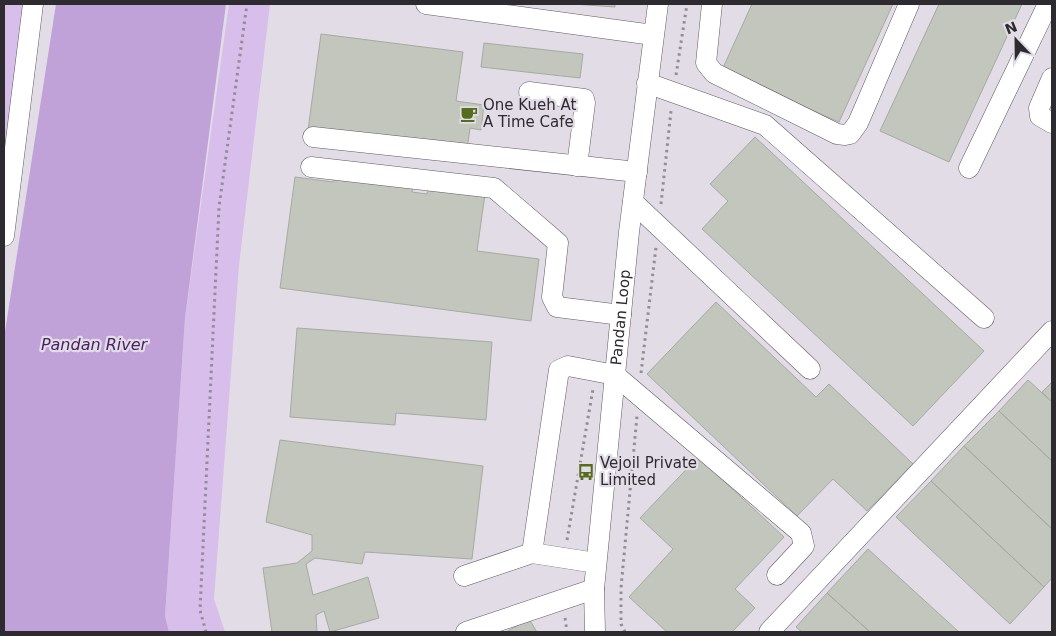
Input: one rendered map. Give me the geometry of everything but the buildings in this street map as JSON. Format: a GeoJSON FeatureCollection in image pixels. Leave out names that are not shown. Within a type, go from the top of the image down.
{"type":"FeatureCollection","features":[{"type":"Feature","properties":{"kind":"street"},"geometry":{"type":"LineString","coordinates":[[4,236],[33,4]]}},
{"type":"Feature","properties":{"kind":"street"},"geometry":{"type":"LineString","coordinates":[[426,4],[653,35]]}},
{"type":"Feature","properties":{"kind":"street","name":"Pandan Loop"},"geometry":{"type":"LineString","coordinates":[[595,632],[594,589],[596,563],[633,202],[658,4]]}},
{"type":"Feature","properties":{"kind":"street"},"geometry":{"type":"LineString","coordinates":[[712,4],[706,63],[709,69],[837,134],[844,135],[850,134],[858,123],[909,4]]}},
{"type":"Feature","properties":{"kind":"street"},"geometry":{"type":"LineString","coordinates":[[969,168],[1048,4]]}},
{"type":"Feature","properties":{"kind":"street"},"geometry":{"type":"LineString","coordinates":[[1052,78],[1038,108],[1040,116],[1052,123]]}},
{"type":"Feature","properties":{"kind":"street"},"geometry":{"type":"LineString","coordinates":[[647,83],[765,125],[984,318]]}},
{"type":"Feature","properties":{"kind":"street"},"geometry":{"type":"LineString","coordinates":[[529,92],[584,99],[577,166]]}},
{"type":"Feature","properties":{"kind":"street"},"geometry":{"type":"LineString","coordinates":[[313,137],[637,172]]}},
{"type":"Feature","properties":{"kind":"street"},"geometry":{"type":"LineString","coordinates":[[311,167],[494,188],[558,243],[552,297],[557,307],[621,315]]}},
{"type":"Feature","properties":{"kind":"street"},"geometry":{"type":"LineString","coordinates":[[633,202],[810,369]]}},
{"type":"Feature","properties":{"kind":"street"},"geometry":{"type":"LineString","coordinates":[[770,632],[1052,331]]}},
{"type":"Feature","properties":{"kind":"street"},"geometry":{"type":"LineString","coordinates":[[532,553],[559,370],[568,366],[615,374],[801,533],[804,546],[777,575]]}},
{"type":"Feature","properties":{"kind":"street"},"geometry":{"type":"LineString","coordinates":[[464,576],[532,553],[596,563]]}},
{"type":"Feature","properties":{"kind":"street"},"geometry":{"type":"LineString","coordinates":[[466,632],[594,589]]}},
{"type":"Feature","properties":{"kind":"path"},"geometry":{"type":"LineString","coordinates":[[206,632],[200,610],[219,207],[247,4]]}},
{"type":"Feature","properties":{"kind":"path"},"geometry":{"type":"LineString","coordinates":[[625,632],[621,624],[623,553],[673,92],[687,4]]}},
{"type":"Feature","properties":{"kind":"shaded area"},"geometry":{"type":"Polygon","coordinates":[[[4,4],[33,4],[4,236],[4,4]]]}},
{"type":"Feature","properties":{"kind":"shaded area"},"geometry":{"type":"Polygon","coordinates":[[[229,4],[270,4],[239,265],[214,599],[225,632],[169,632],[165,616],[185,318],[229,4]]]}},
{"type":"Feature","properties":{"kind":"water","name":"Pandan River"},"geometry":{"type":"Polygon","coordinates":[[[56,4],[226,4],[185,318],[165,616],[169,632],[4,632],[4,338],[56,4]]]}},
{"type":"Feature","properties":{"kind":"place","name":"One Kueh At A Time Cafe"},"geometry":{"type":"Point","coordinates":[469,114]}},
{"type":"Feature","properties":{"kind":"place","name":"Vejoil Private Limited"},"geometry":{"type":"Point","coordinates":[586,472]}}]}
